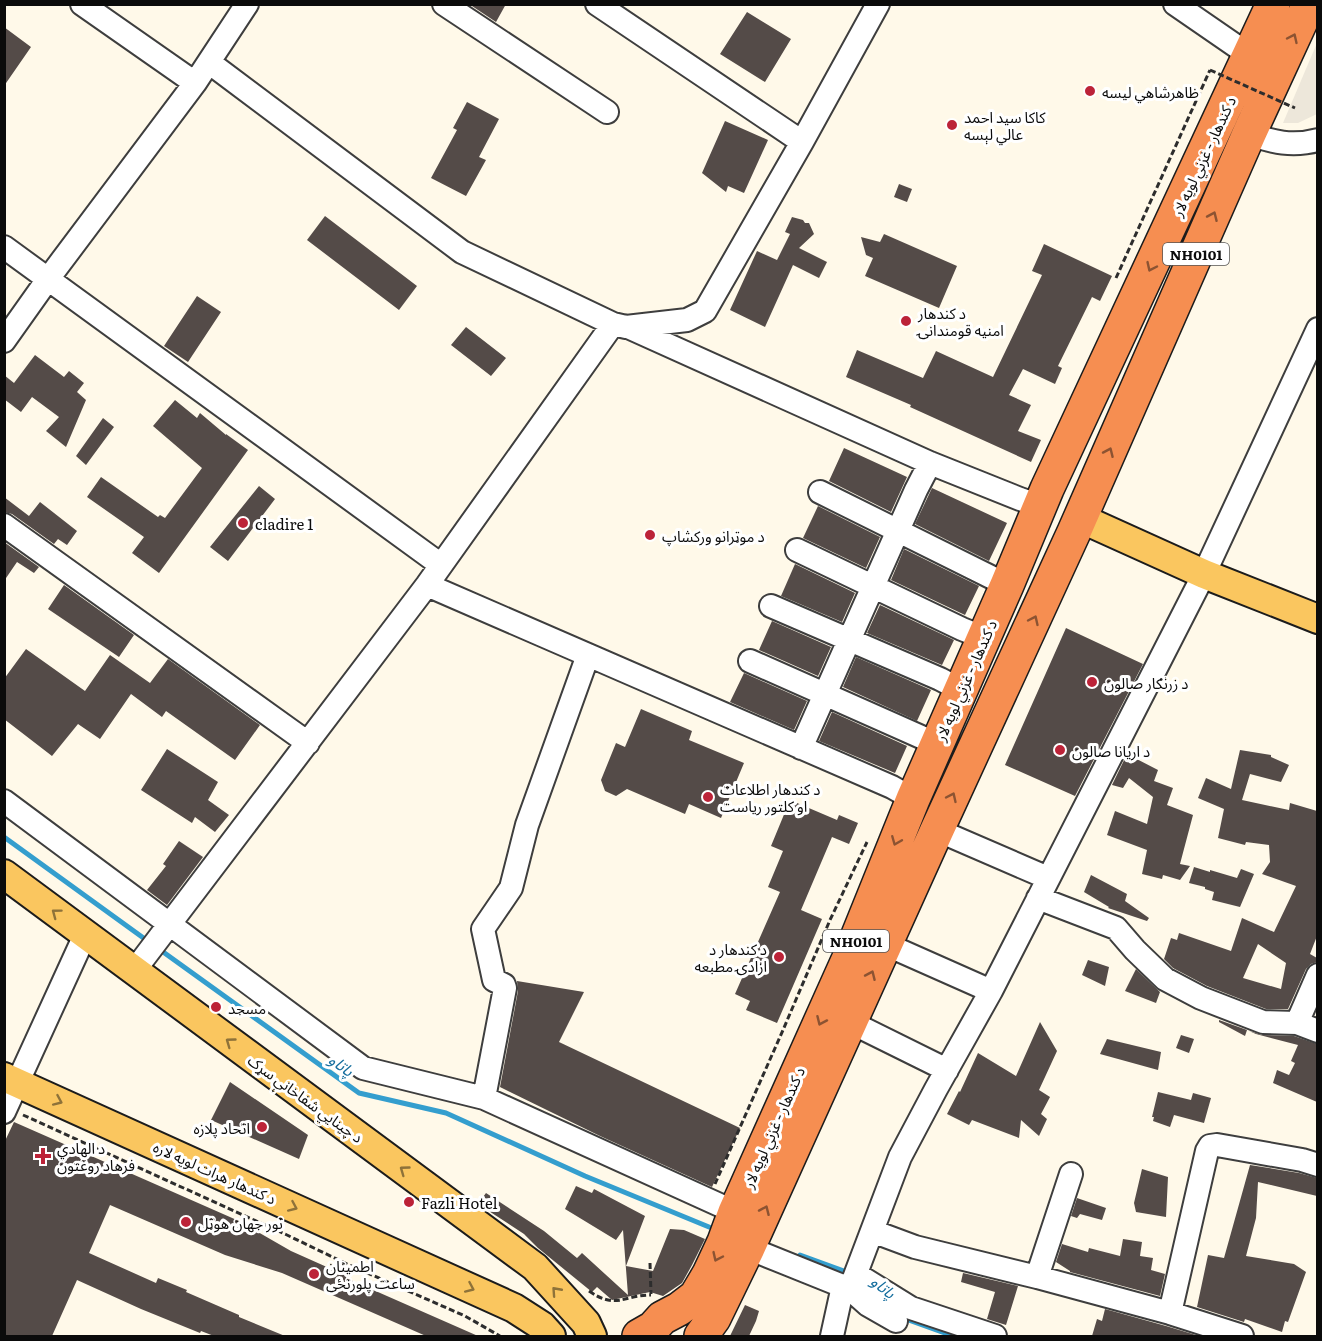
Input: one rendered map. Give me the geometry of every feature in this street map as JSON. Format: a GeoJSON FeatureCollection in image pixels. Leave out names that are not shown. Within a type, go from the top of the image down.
{"type":"FeatureCollection","features":[{"type":"Feature","properties":{"kind":"highway","name":"د کندهار - غزني لويه لار"},"geometry":{"type":"LineString","coordinates":[[639,1336],[696,1296],[709,1274],[848,960],[913,799],[1041,506],[1273,4]]}},
{"type":"Feature","properties":{"kind":"highway","name":"د کندهار - غزني لويه لار"},"geometry":{"type":"LineString","coordinates":[[701,1336],[714,1318],[748,1248],[1080,518],[1249,134],[1309,4]]}},
{"type":"Feature","properties":{"kind":"main road"},"geometry":{"type":"LineString","coordinates":[[1080,518],[1204,574],[1317,619]]}},
{"type":"Feature","properties":{"kind":"main road","name":"د چينايي شفاخانې سړک"},"geometry":{"type":"LineString","coordinates":[[4,874],[85,935],[138,965],[535,1267],[586,1323],[592,1336]]}},
{"type":"Feature","properties":{"kind":"main road","name":"د کندهار هرات لویه لاره"},"geometry":{"type":"LineString","coordinates":[[8,1095],[514,1308],[542,1326],[551,1336]]}},
{"type":"Feature","properties":{"kind":"street"},"geometry":{"type":"LineString","coordinates":[[82,4],[195,83]]}},
{"type":"Feature","properties":{"kind":"street"},"geometry":{"type":"LineString","coordinates":[[4,341],[210,63],[247,4]]}},
{"type":"Feature","properties":{"kind":"street"},"geometry":{"type":"LineString","coordinates":[[444,4],[606,112]]}},
{"type":"Feature","properties":{"kind":"street"},"geometry":{"type":"LineString","coordinates":[[597,4],[802,142]]}},
{"type":"Feature","properties":{"kind":"street"},"geometry":{"type":"LineString","coordinates":[[138,965],[308,743],[620,326],[687,320],[705,311],[878,4]]}},
{"type":"Feature","properties":{"kind":"street"},"geometry":{"type":"LineString","coordinates":[[1175,4],[1249,55]]}},
{"type":"Feature","properties":{"kind":"street"},"geometry":{"type":"LineString","coordinates":[[210,63],[462,252],[620,326],[930,463],[1041,506]]}},
{"type":"Feature","properties":{"kind":"street"},"geometry":{"type":"LineString","coordinates":[[1249,134],[1270,141],[1293,144],[1317,140]]}},
{"type":"Feature","properties":{"kind":"street"},"geometry":{"type":"LineString","coordinates":[[4,247],[441,565]]}},
{"type":"Feature","properties":{"kind":"street"},"geometry":{"type":"LineString","coordinates":[[832,1336],[900,1157],[991,991],[1204,574],[1317,329]]}},
{"type":"Feature","properties":{"kind":"street"},"geometry":{"type":"LineString","coordinates":[[801,748],[930,463]]}},
{"type":"Feature","properties":{"kind":"street"},"geometry":{"type":"LineString","coordinates":[[820,492],[1007,585]]}},
{"type":"Feature","properties":{"kind":"street"},"geometry":{"type":"LineString","coordinates":[[4,525],[308,743]]}},
{"type":"Feature","properties":{"kind":"street"},"geometry":{"type":"LineString","coordinates":[[797,550],[984,638]]}},
{"type":"Feature","properties":{"kind":"street"},"geometry":{"type":"LineString","coordinates":[[427,585],[913,799]]}},
{"type":"Feature","properties":{"kind":"street"},"geometry":{"type":"LineString","coordinates":[[771,606],[961,690]]}},
{"type":"Feature","properties":{"kind":"street"},"geometry":{"type":"LineString","coordinates":[[484,1098],[505,988],[504,985],[494,980],[483,929],[510,888],[527,825],[588,655]]}},
{"type":"Feature","properties":{"kind":"street"},"geometry":{"type":"LineString","coordinates":[[750,661],[937,744]]}},
{"type":"Feature","properties":{"kind":"street"},"geometry":{"type":"LineString","coordinates":[[4,801],[166,928],[363,1068],[484,1098],[735,1212]]}},
{"type":"Feature","properties":{"kind":"street"},"geometry":{"type":"LineString","coordinates":[[937,830],[1116,928],[1165,979],[1202,998],[1263,1022],[1307,1027],[1317,975]]}},
{"type":"Feature","properties":{"kind":"street"},"geometry":{"type":"LineString","coordinates":[[8,1095],[85,935]]}},
{"type":"Feature","properties":{"kind":"street"},"geometry":{"type":"LineString","coordinates":[[885,944],[991,991]]}},
{"type":"Feature","properties":{"kind":"street"},"geometry":{"type":"LineString","coordinates":[[850,1022],[947,1070]]}},
{"type":"Feature","properties":{"kind":"street"},"geometry":{"type":"LineString","coordinates":[[1170,1313],[1210,1146],[1217,1145],[1302,1160],[1317,1165]]}},
{"type":"Feature","properties":{"kind":"street"},"geometry":{"type":"LineString","coordinates":[[1037,1278],[1071,1174]]}},
{"type":"Feature","properties":{"kind":"street"},"geometry":{"type":"LineString","coordinates":[[872,1231],[915,1247],[1170,1313],[1242,1336]]}},
{"type":"Feature","properties":{"kind":"street"},"geometry":{"type":"LineString","coordinates":[[748,1248],[851,1283],[911,1308],[995,1336]]}},
{"type":"Feature","properties":{"kind":"street"},"geometry":{"type":"LineString","coordinates":[[851,1283],[868,1305],[896,1321]]}},
{"type":"Feature","properties":{"kind":"path"},"geometry":{"type":"LineString","coordinates":[[1210,69],[1295,108]]}},
{"type":"Feature","properties":{"kind":"path"},"geometry":{"type":"LineString","coordinates":[[8,1095],[287,1235],[465,1316],[500,1336]]}},
{"type":"Feature","properties":{"kind":"path"},"geometry":{"type":"LineString","coordinates":[[650,1263],[651,1294]]}},
{"type":"Feature","properties":{"kind":"path"},"geometry":{"type":"LineString","coordinates":[[586,1288],[614,1302],[651,1294],[656,1295]]}},
{"type":"Feature","properties":{"kind":"shaded area"},"geometry":{"type":"Polygon","coordinates":[[[1317,43],[1317,114],[1298,123],[1283,123],[1317,43]]]}},
{"type":"Feature","properties":{"kind":"building"},"geometry":{"type":"Polygon","coordinates":[[[469,4],[506,4],[496,22],[469,4]]]}},
{"type":"Feature","properties":{"kind":"building"},"geometry":{"type":"Polygon","coordinates":[[[747,12],[791,39],[765,82],[720,54],[747,12]]]}},
{"type":"Feature","properties":{"kind":"building"},"geometry":{"type":"Polygon","coordinates":[[[4,27],[31,47],[4,86],[4,27]]]}},
{"type":"Feature","properties":{"kind":"building"},"geometry":{"type":"Polygon","coordinates":[[[467,102],[499,119],[479,157],[486,160],[466,196],[431,178],[457,130],[453,128],[467,102]]]}},
{"type":"Feature","properties":{"kind":"building"},"geometry":{"type":"Polygon","coordinates":[[[725,121],[768,140],[744,193],[728,186],[726,192],[702,173],[725,121]]]}},
{"type":"Feature","properties":{"kind":"building"},"geometry":{"type":"Polygon","coordinates":[[[899,184],[912,189],[907,202],[894,197],[899,184]]]}},
{"type":"Feature","properties":{"kind":"building"},"geometry":{"type":"Polygon","coordinates":[[[325,216],[417,286],[399,310],[307,240],[325,216]]]}},
{"type":"Feature","properties":{"kind":"building"},"geometry":{"type":"Polygon","coordinates":[[[792,217],[809,223],[814,234],[799,248],[827,262],[819,278],[793,265],[765,327],[730,310],[757,251],[777,260],[790,234],[785,232],[792,217]]]}},
{"type":"Feature","properties":{"kind":"building"},"geometry":{"type":"Polygon","coordinates":[[[884,234],[957,266],[939,308],[865,276],[873,258],[866,255],[861,237],[880,242],[884,234]]]}},
{"type":"Feature","properties":{"kind":"building"},"geometry":{"type":"Polygon","coordinates":[[[1044,244],[1112,276],[1100,301],[1092,297],[1058,366],[1062,368],[1055,384],[1023,369],[1009,395],[1031,405],[1018,431],[1041,440],[1031,462],[846,377],[857,350],[923,378],[936,351],[993,377],[1042,275],[1032,271],[1044,244]]]}},
{"type":"Feature","properties":{"kind":"building"},"geometry":{"type":"Polygon","coordinates":[[[197,296],[221,312],[188,362],[164,346],[197,296]]]}},
{"type":"Feature","properties":{"kind":"building"},"geometry":{"type":"Polygon","coordinates":[[[466,327],[506,358],[491,376],[451,345],[466,327]]]}},
{"type":"Feature","properties":{"kind":"building"},"geometry":{"type":"Polygon","coordinates":[[[35,355],[64,377],[69,371],[84,383],[77,392],[86,400],[66,447],[46,431],[59,417],[32,397],[21,412],[4,399],[4,375],[14,383],[35,355]]]}},
{"type":"Feature","properties":{"kind":"building"},"geometry":{"type":"Polygon","coordinates":[[[175,400],[197,418],[200,413],[248,450],[159,573],[132,553],[144,537],[87,497],[101,477],[158,517],[160,515],[165,518],[202,468],[153,426],[175,400]]]}},
{"type":"Feature","properties":{"kind":"building"},"geometry":{"type":"Polygon","coordinates":[[[103,418],[114,427],[86,465],[76,456],[103,418]]]}},
{"type":"Feature","properties":{"kind":"building"},"geometry":{"type":"Polygon","coordinates":[[[844,448],[907,477],[891,512],[829,481],[844,448]]]}},
{"type":"Feature","properties":{"kind":"building","name":"cladire 1"},"geometry":{"type":"Polygon","coordinates":[[[259,486],[275,499],[228,561],[210,547],[259,486]]]}},
{"type":"Feature","properties":{"kind":"building"},"geometry":{"type":"Polygon","coordinates":[[[932,488],[1007,523],[989,561],[915,524],[932,488]]]}},
{"type":"Feature","properties":{"kind":"building"},"geometry":{"type":"Polygon","coordinates":[[[4,497],[29,516],[40,502],[77,531],[67,545],[58,539],[54,544],[12,514],[4,512],[4,497]]]}},
{"type":"Feature","properties":{"kind":"building"},"geometry":{"type":"Polygon","coordinates":[[[818,506],[880,537],[866,568],[803,538],[818,506]]]}},
{"type":"Feature","properties":{"kind":"building"},"geometry":{"type":"Polygon","coordinates":[[[4,542],[39,567],[34,573],[17,562],[4,581],[4,542]]]}},
{"type":"Feature","properties":{"kind":"building"},"geometry":{"type":"Polygon","coordinates":[[[904,549],[979,586],[965,615],[891,580],[904,549]]]}},
{"type":"Feature","properties":{"kind":"building"},"geometry":{"type":"Polygon","coordinates":[[[795,564],[855,593],[842,622],[781,596],[795,564]]]}},
{"type":"Feature","properties":{"kind":"building"},"geometry":{"type":"Polygon","coordinates":[[[64,585],[134,635],[119,657],[48,609],[64,585]]]}},
{"type":"Feature","properties":{"kind":"building"},"geometry":{"type":"Polygon","coordinates":[[[880,605],[954,640],[942,665],[867,633],[880,605]]]}},
{"type":"Feature","properties":{"kind":"building"},"geometry":{"type":"Polygon","coordinates":[[[772,621],[831,647],[818,676],[759,650],[772,621]]]}},
{"type":"Feature","properties":{"kind":"building"},"geometry":{"type":"Polygon","coordinates":[[[1066,628],[1143,664],[1075,796],[1005,765],[1066,628]]]}},
{"type":"Feature","properties":{"kind":"building"},"geometry":{"type":"Polygon","coordinates":[[[26,649],[85,691],[110,655],[150,683],[168,659],[260,725],[235,760],[166,711],[162,717],[131,694],[100,739],[78,724],[52,756],[4,719],[4,679],[26,649]]]}},
{"type":"Feature","properties":{"kind":"building"},"geometry":{"type":"Polygon","coordinates":[[[856,657],[931,690],[917,721],[843,687],[856,657]]]}},
{"type":"Feature","properties":{"kind":"building"},"geometry":{"type":"Polygon","coordinates":[[[744,673],[807,701],[794,730],[730,702],[744,673]]]}},
{"type":"Feature","properties":{"kind":"building"},"geometry":{"type":"Polygon","coordinates":[[[641,709],[692,731],[689,740],[744,763],[721,818],[689,804],[685,814],[627,789],[616,796],[605,791],[601,780],[616,743],[625,747],[641,709]]]}},
{"type":"Feature","properties":{"kind":"building"},"geometry":{"type":"Polygon","coordinates":[[[832,712],[907,746],[895,773],[819,741],[832,712]]]}},
{"type":"Feature","properties":{"kind":"building"},"geometry":{"type":"Polygon","coordinates":[[[167,749],[218,782],[208,800],[229,815],[215,832],[195,817],[192,823],[141,790],[167,749]]]}},
{"type":"Feature","properties":{"kind":"building"},"geometry":{"type":"Polygon","coordinates":[[[1240,750],[1271,755],[1289,765],[1281,782],[1250,774],[1242,800],[1289,810],[1290,803],[1317,811],[1317,936],[1310,954],[1317,958],[1317,962],[1306,969],[1288,1009],[1266,1009],[1207,986],[1173,968],[1164,959],[1171,938],[1177,940],[1179,933],[1231,951],[1242,918],[1274,932],[1296,886],[1262,874],[1270,862],[1269,845],[1246,842],[1245,845],[1218,838],[1224,809],[1198,798],[1206,778],[1231,789],[1240,750]],[[1258,944],[1243,978],[1281,989],[1286,963],[1258,944]]]}},
{"type":"Feature","properties":{"kind":"building"},"geometry":{"type":"Polygon","coordinates":[[[1127,754],[1158,770],[1154,781],[1173,788],[1167,805],[1193,815],[1180,864],[1190,866],[1180,880],[1163,875],[1162,879],[1142,874],[1147,850],[1107,835],[1115,811],[1147,824],[1153,797],[1129,778],[1123,788],[1112,785],[1127,754]]]}},
{"type":"Feature","properties":{"kind":"building"},"geometry":{"type":"Polygon","coordinates":[[[790,800],[837,820],[839,815],[858,823],[849,844],[832,837],[801,910],[822,919],[777,1023],[746,1010],[750,1001],[735,994],[780,892],[768,887],[783,851],[771,846],[790,800]]]}},
{"type":"Feature","properties":{"kind":"building"},"geometry":{"type":"Polygon","coordinates":[[[179,841],[203,857],[167,905],[147,890],[166,866],[163,864],[179,841]]]}},
{"type":"Feature","properties":{"kind":"building"},"geometry":{"type":"Polygon","coordinates":[[[1194,867],[1237,878],[1241,869],[1254,874],[1240,907],[1212,900],[1214,892],[1189,883],[1194,867]]]}},
{"type":"Feature","properties":{"kind":"building"},"geometry":{"type":"Polygon","coordinates":[[[1091,875],[1127,894],[1125,901],[1149,918],[1147,921],[1108,908],[1084,892],[1091,875]]]}},
{"type":"Feature","properties":{"kind":"building"},"geometry":{"type":"Polygon","coordinates":[[[1088,960],[1109,967],[1105,986],[1082,975],[1088,960]]]}},
{"type":"Feature","properties":{"kind":"building"},"geometry":{"type":"Polygon","coordinates":[[[1136,969],[1160,992],[1156,1003],[1125,991],[1136,969]]]}},
{"type":"Feature","properties":{"kind":"building"},"geometry":{"type":"Polygon","coordinates":[[[517,981],[584,992],[559,1042],[740,1128],[712,1187],[500,1087],[518,991],[517,981]]]}},
{"type":"Feature","properties":{"kind":"building"},"geometry":{"type":"Polygon","coordinates":[[[1219,1020],[1247,1030],[1245,1036],[1219,1022],[1219,1020]]]}},
{"type":"Feature","properties":{"kind":"building"},"geometry":{"type":"Polygon","coordinates":[[[1040,1022],[1057,1051],[1039,1090],[1050,1097],[1041,1114],[1047,1119],[1039,1136],[1021,1120],[1019,1138],[972,1120],[969,1125],[947,1114],[978,1053],[1016,1076],[1040,1022]]]}},
{"type":"Feature","properties":{"kind":"building"},"geometry":{"type":"Polygon","coordinates":[[[1249,1031],[1262,1035],[1294,1036],[1317,1044],[1317,1102],[1273,1083],[1277,1070],[1289,1075],[1295,1063],[1291,1061],[1298,1045],[1256,1034],[1249,1031]]]}},
{"type":"Feature","properties":{"kind":"building"},"geometry":{"type":"Polygon","coordinates":[[[1181,1035],[1194,1039],[1189,1053],[1176,1048],[1181,1035]]]}},
{"type":"Feature","properties":{"kind":"building"},"geometry":{"type":"Polygon","coordinates":[[[1107,1039],[1161,1052],[1158,1070],[1100,1054],[1107,1039]]]}},
{"type":"Feature","properties":{"kind":"building","name":"اتحاد پلازه"},"geometry":{"type":"Polygon","coordinates":[[[230,1082],[308,1135],[299,1159],[211,1120],[230,1082]]]}},
{"type":"Feature","properties":{"kind":"building"},"geometry":{"type":"Polygon","coordinates":[[[1158,1092],[1191,1100],[1193,1093],[1211,1098],[1204,1123],[1174,1115],[1170,1127],[1153,1121],[1158,1092]]]}},
{"type":"Feature","properties":{"kind":"building"},"geometry":{"type":"Polygon","coordinates":[[[14,1122],[239,1221],[291,1251],[347,1276],[346,1278],[478,1336],[426,1336],[282,1273],[225,1255],[110,1205],[89,1253],[156,1283],[158,1278],[187,1290],[186,1292],[239,1315],[239,1317],[285,1336],[214,1336],[201,1331],[200,1333],[77,1280],[52,1336],[4,1336],[4,1143],[14,1122]]]}},
{"type":"Feature","properties":{"kind":"building"},"geometry":{"type":"Polygon","coordinates":[[[1250,1165],[1317,1178],[1317,1196],[1258,1182],[1256,1218],[1246,1256],[1294,1264],[1306,1272],[1288,1322],[1285,1321],[1282,1332],[1245,1319],[1244,1322],[1197,1307],[1208,1255],[1224,1258],[1250,1165]]]}},
{"type":"Feature","properties":{"kind":"building"},"geometry":{"type":"Polygon","coordinates":[[[1142,1169],[1168,1177],[1166,1217],[1136,1212],[1134,1203],[1142,1169]]]}},
{"type":"Feature","properties":{"kind":"building"},"geometry":{"type":"Polygon","coordinates":[[[576,1186],[592,1193],[594,1189],[645,1216],[626,1266],[653,1271],[670,1229],[684,1230],[705,1239],[682,1283],[663,1296],[650,1292],[612,1300],[597,1287],[592,1292],[524,1234],[478,1204],[486,1193],[544,1231],[577,1258],[582,1253],[628,1295],[623,1230],[616,1240],[565,1209],[576,1186]]]}},
{"type":"Feature","properties":{"kind":"building"},"geometry":{"type":"Polygon","coordinates":[[[1077,1198],[1106,1208],[1102,1220],[1080,1214],[1077,1218],[1071,1216],[1077,1198]]]}},
{"type":"Feature","properties":{"kind":"building"},"geometry":{"type":"Polygon","coordinates":[[[1123,1239],[1142,1242],[1140,1256],[1153,1258],[1151,1270],[1165,1274],[1160,1296],[1070,1272],[1056,1262],[1062,1244],[1088,1252],[1089,1248],[1120,1256],[1123,1239]]]}},
{"type":"Feature","properties":{"kind":"building"},"geometry":{"type":"Polygon","coordinates":[[[963,1273],[1018,1286],[1006,1325],[987,1319],[995,1292],[961,1282],[963,1273]]]}},
{"type":"Feature","properties":{"kind":"building"},"geometry":{"type":"Polygon","coordinates":[[[745,1305],[759,1311],[749,1336],[730,1336],[745,1305]]]}},
{"type":"Feature","properties":{"kind":"building"},"geometry":{"type":"Polygon","coordinates":[[[1105,1309],[1199,1336],[1092,1336],[1097,1319],[1102,1321],[1105,1309]]]}},
{"type":"Feature","properties":{"kind":"waterway","name":"پاتاو"},"geometry":{"type":"LineString","coordinates":[[4,837],[149,942]]}},
{"type":"Feature","properties":{"kind":"waterway","name":"پاتاو"},"geometry":{"type":"LineString","coordinates":[[159,949],[359,1093],[446,1113],[585,1176],[709,1227]]}},
{"type":"Feature","properties":{"kind":"waterway","name":"پاتاو"},"geometry":{"type":"LineString","coordinates":[[800,1255],[844,1271],[848,1275]]}},
{"type":"Feature","properties":{"kind":"waterway","name":"پاتاو"},"geometry":{"type":"LineString","coordinates":[[903,1318],[953,1336]]}},
{"type":"Feature","properties":{"kind":"place","name":"ظاهرشاهي لیسه"},"geometry":{"type":"Point","coordinates":[1090,91]}},
{"type":"Feature","properties":{"kind":"place","name":"کاکا سید احمد عالي لېسه"},"geometry":{"type":"Point","coordinates":[952,125]}},
{"type":"Feature","properties":{"kind":"place","name":"د کندهار امنيه قومندانۍ"},"geometry":{"type":"Point","coordinates":[906,321]}},
{"type":"Feature","properties":{"kind":"place","name":"cladire 1"},"geometry":{"type":"Point","coordinates":[243,523]}},
{"type":"Feature","properties":{"kind":"place","name":"د موټرانو ورکشاپ"},"geometry":{"type":"Point","coordinates":[650,535]}},
{"type":"Feature","properties":{"kind":"place","name":"د زرنګار صالون"},"geometry":{"type":"Point","coordinates":[1092,682]}},
{"type":"Feature","properties":{"kind":"place","name":"د اریانا صالون"},"geometry":{"type":"Point","coordinates":[1060,750]}},
{"type":"Feature","properties":{"kind":"place","name":"د کندهار اطلاعات او کلتور رياست"},"geometry":{"type":"Point","coordinates":[708,797]}},
{"type":"Feature","properties":{"kind":"place","name":"د کندهار د ازادۍ مطبعه"},"geometry":{"type":"Point","coordinates":[779,957]}},
{"type":"Feature","properties":{"kind":"place","name":"مسجد"},"geometry":{"type":"Point","coordinates":[216,1007]}},
{"type":"Feature","properties":{"kind":"place","name":"اتحاد پلازه"},"geometry":{"type":"Point","coordinates":[262,1127]}},
{"type":"Feature","properties":{"kind":"place","name":"د الهادي فرهاد روغتون"},"geometry":{"type":"Point","coordinates":[43,1156]}},
{"type":"Feature","properties":{"kind":"place","name":"Fazli Hotel"},"geometry":{"type":"Point","coordinates":[409,1202]}},
{"type":"Feature","properties":{"kind":"place","name":"نور جهان هوټل"},"geometry":{"type":"Point","coordinates":[186,1222]}},
{"type":"Feature","properties":{"kind":"place","name":"اطمینان ساعت پلورنځی"},"geometry":{"type":"Point","coordinates":[314,1274]}}]}
